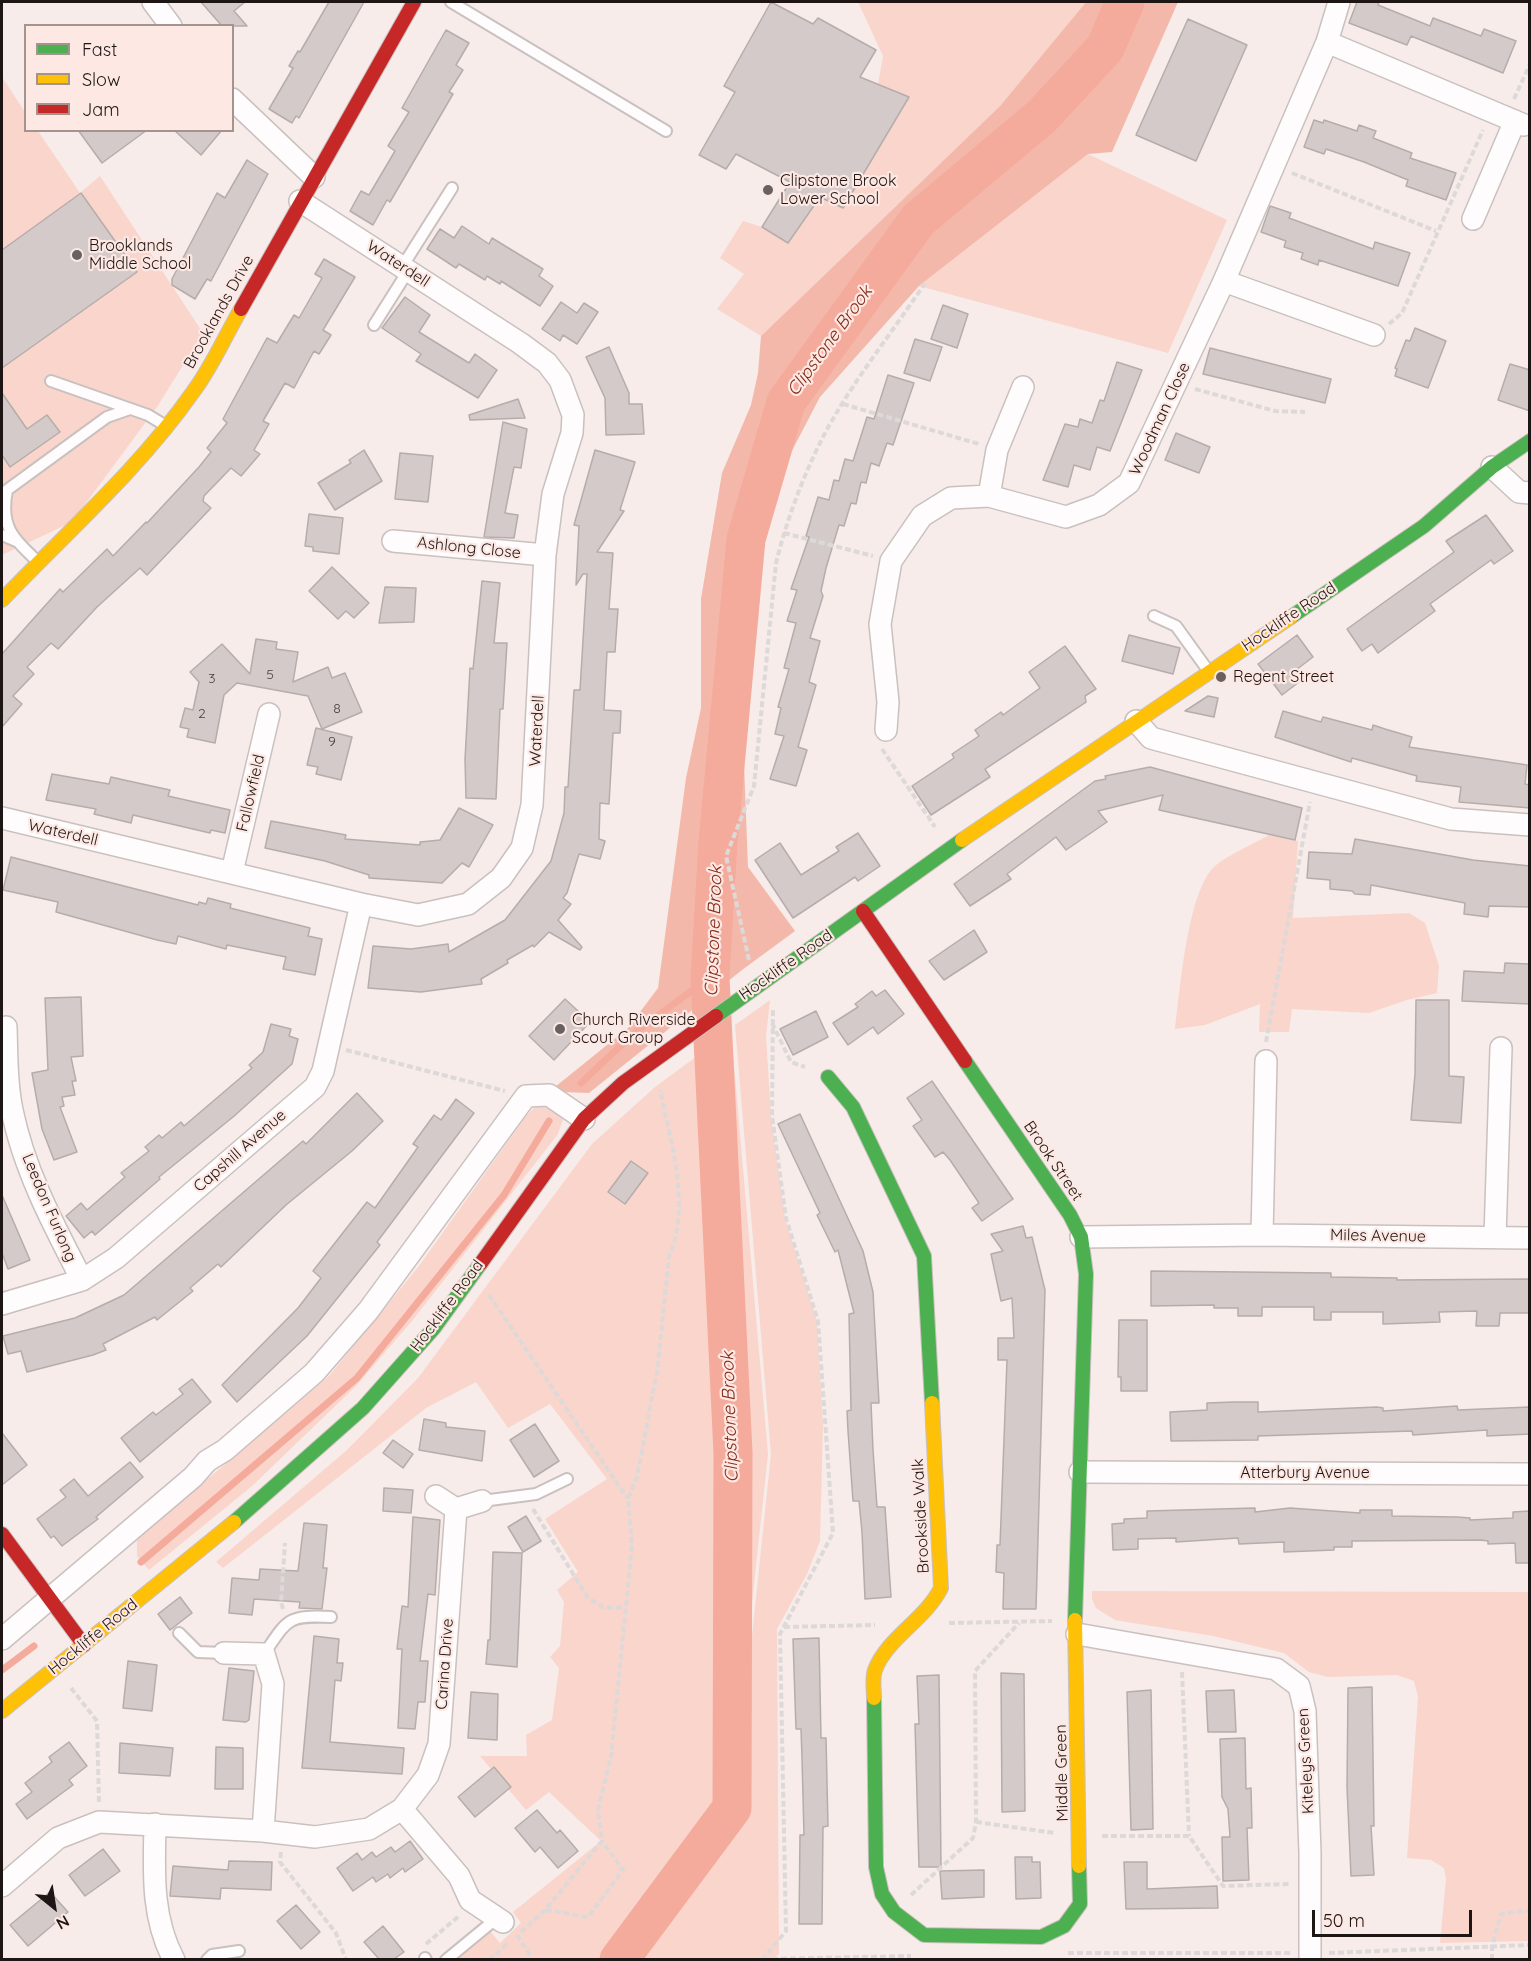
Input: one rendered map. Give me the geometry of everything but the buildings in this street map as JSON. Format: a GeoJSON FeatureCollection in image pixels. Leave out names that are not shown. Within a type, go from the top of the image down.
{"type":"FeatureCollection","features":[{"type":"Feature","properties":{"kind":"street"},"geometry":{"type":"LineString","coordinates":[[153,2],[170,24]]}},
{"type":"Feature","properties":{"kind":"street","name":"Brooklands Drive"},"geometry":{"type":"LineString","coordinates":[[2,600],[38,561],[132,470],[169,427],[195,390],[414,2]]}},
{"type":"Feature","properties":{"kind":"street","name":"Woodman Close"},"geometry":{"type":"LineString","coordinates":[[886,730],[888,702],[880,624],[891,561],[922,516],[951,498],[989,496],[1066,517],[1099,505],[1129,483],[1224,281],[1272,165],[1327,42],[1339,2]]}},
{"type":"Feature","properties":{"kind":"street"},"geometry":{"type":"LineString","coordinates":[[1327,42],[1519,123],[1473,219]]}},
{"type":"Feature","properties":{"kind":"street"},"geometry":{"type":"LineString","coordinates":[[234,101],[314,177]]}},
{"type":"Feature","properties":{"kind":"street","name":"Waterdell"},"geometry":{"type":"LineString","coordinates":[[2,818],[361,904],[418,915],[468,904],[501,878],[522,848],[532,805],[545,555],[553,494],[572,433],[573,415],[560,380],[547,363],[520,343],[300,201]]}},
{"type":"Feature","properties":{"kind":"street"},"geometry":{"type":"LineString","coordinates":[[1224,281],[1374,335]]}},
{"type":"Feature","properties":{"kind":"street"},"geometry":{"type":"LineString","coordinates":[[989,496],[997,450],[1023,387]]}},
{"type":"Feature","properties":{"kind":"street","name":"Hockliffe Road"},"geometry":{"type":"LineString","coordinates":[[2,1711],[282,1483],[363,1408],[434,1328],[584,1119],[623,1083],[863,910],[1424,526],[1492,466],[1530,441]]}},
{"type":"Feature","properties":{"kind":"street"},"geometry":{"type":"LineString","coordinates":[[1492,466],[1519,492],[1530,493]]}},
{"type":"Feature","properties":{"kind":"street","name":"Ashlong Close"},"geometry":{"type":"LineString","coordinates":[[393,541],[545,555]]}},
{"type":"Feature","properties":{"kind":"street","name":"Fallowfield"},"geometry":{"type":"LineString","coordinates":[[232,872],[269,714]]}},
{"type":"Feature","properties":{"kind":"street"},"geometry":{"type":"LineString","coordinates":[[1136,721],[1151,738],[1450,819],[1530,825]]}},
{"type":"Feature","properties":{"kind":"street","name":"Capshill Avenue"},"geometry":{"type":"LineString","coordinates":[[2,1304],[82,1280],[116,1258],[315,1087],[323,1071],[361,904]]}},
{"type":"Feature","properties":{"kind":"street","name":"Brook Street"},"geometry":{"type":"LineString","coordinates":[[863,910],[1070,1215],[1081,1237],[1086,1274],[1080,1472]]}},
{"type":"Feature","properties":{"kind":"street","name":"Leedon Furlong"},"geometry":{"type":"LineString","coordinates":[[11,1027],[12,1109],[19,1134],[35,1182],[82,1280]]}},
{"type":"Feature","properties":{"kind":"street"},"geometry":{"type":"LineString","coordinates":[[1495,1238],[1501,1048]]}},
{"type":"Feature","properties":{"kind":"street"},"geometry":{"type":"LineString","coordinates":[[1262,1235],[1266,1061]]}},
{"type":"Feature","properties":{"kind":"street","name":"Brookside Walk"},"geometry":{"type":"LineString","coordinates":[[828,1077],[853,1107],[924,1256],[941,1588],[935,1605],[879,1657],[874,1672],[876,1867],[882,1894],[894,1912],[924,1935]]}},
{"type":"Feature","properties":{"kind":"street"},"geometry":{"type":"LineString","coordinates":[[2,1639],[314,1373],[368,1311],[526,1096],[549,1095],[584,1119]]}},
{"type":"Feature","properties":{"kind":"street","name":"Miles Avenue"},"geometry":{"type":"LineString","coordinates":[[1081,1237],[1262,1235],[1530,1238]]}},
{"type":"Feature","properties":{"kind":"street","name":"Atterbury Avenue"},"geometry":{"type":"LineString","coordinates":[[1080,1472],[1530,1474]]}},
{"type":"Feature","properties":{"kind":"street","name":"Middle Green"},"geometry":{"type":"LineString","coordinates":[[924,1935],[1041,1937],[1064,1926],[1080,1904],[1077,1634],[1080,1472]]}},
{"type":"Feature","properties":{"kind":"street"},"geometry":{"type":"LineString","coordinates":[[436,1496],[456,1509],[482,1501]]}},
{"type":"Feature","properties":{"kind":"street","name":"Carina Drive"},"geometry":{"type":"LineString","coordinates":[[2,1886],[58,1838],[99,1822],[273,1832],[315,1837],[369,1829],[402,1809],[428,1775],[439,1744],[456,1509]]}},
{"type":"Feature","properties":{"kind":"street"},"geometry":{"type":"LineString","coordinates":[[2,1534],[84,1645]]}},
{"type":"Feature","properties":{"kind":"street","name":"Kiteleys Green"},"geometry":{"type":"LineString","coordinates":[[1077,1634],[1276,1669],[1299,1686],[1305,1711],[1310,1956]]}},
{"type":"Feature","properties":{"kind":"street"},"geometry":{"type":"LineString","coordinates":[[224,1653],[264,1654],[273,1684],[273,1832]]}},
{"type":"Feature","properties":{"kind":"street"},"geometry":{"type":"LineString","coordinates":[[402,1809],[459,1876],[470,1900],[506,1925]]}},
{"type":"Feature","properties":{"kind":"street"},"geometry":{"type":"LineString","coordinates":[[155,1824],[153,1890],[164,1940],[174,1959]]}},
{"type":"Feature","properties":{"kind":"lane"},"geometry":{"type":"LineString","coordinates":[[451,2],[666,131]]}},
{"type":"Feature","properties":{"kind":"lane"},"geometry":{"type":"LineString","coordinates":[[374,324],[452,188]]}},
{"type":"Feature","properties":{"kind":"lane"},"geometry":{"type":"LineString","coordinates":[[51,381],[130,409],[169,427]]}},
{"type":"Feature","properties":{"kind":"lane"},"geometry":{"type":"LineString","coordinates":[[38,561],[16,541],[5,522],[4,492],[107,417],[130,409]]}},
{"type":"Feature","properties":{"kind":"lane"},"geometry":{"type":"LineString","coordinates":[[2,535],[16,541]]}},
{"type":"Feature","properties":{"kind":"lane"},"geometry":{"type":"LineString","coordinates":[[1154,616],[1176,626],[1209,671]]}},
{"type":"Feature","properties":{"kind":"lane"},"geometry":{"type":"LineString","coordinates":[[482,1501],[536,1494],[567,1479]]}},
{"type":"Feature","properties":{"kind":"lane"},"geometry":{"type":"LineString","coordinates":[[264,1654],[286,1622],[304,1616],[331,1617]]}},
{"type":"Feature","properties":{"kind":"lane"},"geometry":{"type":"LineString","coordinates":[[179,1633],[198,1652],[224,1653]]}},
{"type":"Feature","properties":{"kind":"lane"},"geometry":{"type":"LineString","coordinates":[[446,1959],[506,1925]]}},
{"type":"Feature","properties":{"kind":"lane"},"geometry":{"type":"LineString","coordinates":[[207,1959],[212,1955],[239,1951]]}},
{"type":"Feature","properties":{"kind":"path"},"geometry":{"type":"LineString","coordinates":[[1272,165],[1436,231],[1402,313],[1374,335]]}},
{"type":"Feature","properties":{"kind":"path"},"geometry":{"type":"LineString","coordinates":[[762,1959],[786,1931],[780,1634],[833,1533],[818,1322],[786,1218],[772,1116],[771,1022],[774,998],[750,962],[726,856],[754,786],[776,563],[793,504],[820,444],[843,404],[925,283]]}},
{"type":"Feature","properties":{"kind":"path"},"geometry":{"type":"LineString","coordinates":[[1177,384],[1275,411],[1305,412]]}},
{"type":"Feature","properties":{"kind":"path"},"geometry":{"type":"LineString","coordinates":[[843,404],[997,450]]}},
{"type":"Feature","properties":{"kind":"path"},"geometry":{"type":"LineString","coordinates":[[784,533],[891,561]]}},
{"type":"Feature","properties":{"kind":"path"},"geometry":{"type":"LineString","coordinates":[[886,730],[876,741],[936,830]]}},
{"type":"Feature","properties":{"kind":"path"},"geometry":{"type":"LineString","coordinates":[[1266,1061],[1266,1044],[1314,781]]}},
{"type":"Feature","properties":{"kind":"path"},"geometry":{"type":"LineString","coordinates":[[771,1022],[791,1062],[828,1077]]}},
{"type":"Feature","properties":{"kind":"path"},"geometry":{"type":"LineString","coordinates":[[329,1046],[526,1096]]}},
{"type":"Feature","properties":{"kind":"path"},"geometry":{"type":"LineString","coordinates":[[545,1910],[588,1917],[623,1870],[602,1841],[598,1809],[611,1757],[632,1545],[628,1499],[637,1477],[650,1413],[657,1372],[669,1257],[675,1243],[680,1211],[671,1140],[660,1086]]}},
{"type":"Feature","properties":{"kind":"path"},"geometry":{"type":"LineString","coordinates":[[488,1293],[628,1499]]}},
{"type":"Feature","properties":{"kind":"path"},"geometry":{"type":"LineString","coordinates":[[525,1495],[588,1598],[603,1607],[625,1608]]}},
{"type":"Feature","properties":{"kind":"path"},"geometry":{"type":"LineString","coordinates":[[285,1543],[281,1602],[286,1622]]}},
{"type":"Feature","properties":{"kind":"path"},"geometry":{"type":"LineString","coordinates":[[894,1912],[973,1838],[976,1822],[975,1671],[1019,1623]]}},
{"type":"Feature","properties":{"kind":"path"},"geometry":{"type":"LineString","coordinates":[[1182,1651],[1189,1836],[1223,1886],[1310,1884]]}},
{"type":"Feature","properties":{"kind":"path"},"geometry":{"type":"LineString","coordinates":[[66,1681],[97,1721],[99,1822]]}},
{"type":"Feature","properties":{"kind":"path"},"geometry":{"type":"LineString","coordinates":[[976,1822],[1080,1836],[1189,1836]]}},
{"type":"Feature","properties":{"kind":"path"},"geometry":{"type":"LineString","coordinates":[[273,1832],[280,1862],[301,1892],[336,1933],[346,1959]]}},
{"type":"Feature","properties":{"kind":"path"},"geometry":{"type":"LineString","coordinates":[[489,1959],[506,1925],[545,1910],[602,1841]]}},
{"type":"Feature","properties":{"kind":"path"},"geometry":{"type":"LineString","coordinates":[[423,1956],[470,1900]]}},
{"type":"Feature","properties":{"kind":"path"},"geometry":{"type":"LineString","coordinates":[[1492,1959],[1492,1946],[1501,1914],[1530,1910]]}},
{"type":"Feature","properties":{"kind":"path"},"geometry":{"type":"LineString","coordinates":[[506,1925],[533,1959]]}},
{"type":"Feature","properties":{"kind":"path"},"geometry":{"type":"LineString","coordinates":[[1310,1956],[1530,1945]]}},
{"type":"Feature","properties":{"kind":"path"},"geometry":{"type":"LineString","coordinates":[[1188,1953],[1189,1959]]}},
{"type":"Feature","properties":{"kind":"shaded area"},"geometry":{"type":"Polygon","coordinates":[[[858,2],[1086,2],[1000,106],[761,336],[717,309],[744,274],[720,258],[743,221],[762,227],[788,243],[817,195],[843,208],[908,97],[878,84],[883,56],[858,2]]]}},
{"type":"Feature","properties":{"kind":"shaded area"},"geometry":{"type":"Polygon","coordinates":[[[1086,2],[1178,2],[1112,152],[1088,154],[919,286],[820,397],[773,487],[755,589],[744,764],[748,867],[795,931],[742,970],[589,1093],[563,1092],[555,1087],[628,1028],[658,988],[686,778],[701,708],[701,599],[722,473],[751,405],[758,373],[761,336],[1000,106],[1086,2]]]}},
{"type":"Feature","properties":{"kind":"shaded area","name":"Brooklands Middle School"},"geometry":{"type":"Polygon","coordinates":[[[2,77],[24,110],[24,132],[39,132],[80,193],[100,176],[203,333],[157,407],[72,522],[2,555],[2,77]]]}},
{"type":"Feature","properties":{"kind":"shaded area"},"geometry":{"type":"Polygon","coordinates":[[[1088,154],[1227,220],[1168,353],[919,286],[1088,154]]]}},
{"type":"Feature","properties":{"kind":"shaded area"},"geometry":{"type":"Polygon","coordinates":[[[1269,835],[1298,841],[1293,918],[1409,913],[1425,923],[1439,966],[1437,993],[1369,1013],[1292,1009],[1289,1032],[1259,1032],[1260,1004],[1205,1025],[1175,1029],[1186,944],[1204,881],[1218,864],[1269,835]]]}},
{"type":"Feature","properties":{"kind":"shaded area","name":"Clipstone Brook"},"geometry":{"type":"Polygon","coordinates":[[[770,1000],[766,1036],[771,1116],[785,1218],[817,1321],[823,1426],[820,1541],[807,1574],[777,1629],[779,1954],[771,1960],[620,1959],[734,1808],[771,1454],[735,1025],[770,1000]]]}},
{"type":"Feature","properties":{"kind":"shaded area","name":"Clipstone Brook"},"geometry":{"type":"Polygon","coordinates":[[[731,1031],[768,1454],[730,1808],[617,1959],[454,1959],[490,1931],[500,1943],[521,1923],[513,1912],[601,1841],[549,1792],[526,1810],[480,1756],[527,1756],[526,1735],[552,1720],[559,1668],[550,1657],[560,1646],[564,1602],[557,1590],[578,1572],[545,1519],[607,1479],[550,1404],[508,1428],[476,1382],[426,1408],[223,1568],[216,1562],[347,1450],[418,1378],[592,1144],[655,1087],[731,1031]]]}},
{"type":"Feature","properties":{"kind":"shaded area"},"geometry":{"type":"Polygon","coordinates":[[[536,1106],[549,1108],[563,1119],[558,1134],[412,1321],[355,1387],[251,1487],[149,1570],[137,1556],[137,1539],[329,1376],[419,1266],[526,1116],[536,1106]]]}},
{"type":"Feature","properties":{"kind":"shaded area"},"geometry":{"type":"Polygon","coordinates":[[[1092,1591],[1529,1592],[1529,1941],[1440,1943],[1446,1879],[1444,1868],[1431,1860],[1407,1858],[1418,1697],[1414,1681],[1397,1675],[1328,1677],[1309,1672],[1284,1653],[1213,1636],[1115,1620],[1096,1608],[1092,1599],[1092,1591]]]}},
{"type":"Feature","properties":{"kind":"waterway","name":"Clipstone Brook"},"geometry":{"type":"LineString","coordinates":[[619,1960],[732,1808],[733,1453],[710,977],[718,842],[746,539],[786,402],[918,220],[1042,116],[1105,48],[1125,2]]}},
{"type":"Feature","properties":{"kind":"waterway"},"geometry":{"type":"LineString","coordinates":[[581,1083],[633,1034],[710,977]]}},
{"type":"Feature","properties":{"kind":"waterway"},"geometry":{"type":"LineString","coordinates":[[141,1562],[357,1378],[504,1195],[549,1121]]}},
{"type":"Feature","properties":{"kind":"waterway"},"geometry":{"type":"LineString","coordinates":[[2,1670],[34,1646]]}},
{"type":"Feature","properties":{"kind":"traffic: fast"},"geometry":{"type":"LineString","coordinates":[[1291,617],[1424,526],[1492,467],[1530,441]]}},
{"type":"Feature","properties":{"kind":"traffic: fast"},"geometry":{"type":"LineString","coordinates":[[716,1016],[962,840]]}},
{"type":"Feature","properties":{"kind":"traffic: fast"},"geometry":{"type":"LineString","coordinates":[[965,1061],[1070,1215],[1081,1237],[1086,1274],[1075,1620]]}},
{"type":"Feature","properties":{"kind":"traffic: fast"},"geometry":{"type":"LineString","coordinates":[[828,1077],[853,1107],[924,1256],[932,1403]]}},
{"type":"Feature","properties":{"kind":"traffic: fast"},"geometry":{"type":"LineString","coordinates":[[234,1522],[363,1408],[434,1328],[481,1263]]}},
{"type":"Feature","properties":{"kind":"traffic: fast"},"geometry":{"type":"LineString","coordinates":[[874,1698],[876,1867],[882,1894],[894,1912],[924,1935],[1041,1937],[1064,1926],[1080,1904],[1079,1866]]}},
{"type":"Feature","properties":{"kind":"traffic: slow"},"geometry":{"type":"LineString","coordinates":[[2,600],[150,447],[193,392],[241,309]]}},
{"type":"Feature","properties":{"kind":"traffic: slow"},"geometry":{"type":"LineString","coordinates":[[962,840],[1291,617]]}},
{"type":"Feature","properties":{"kind":"traffic: slow"},"geometry":{"type":"LineString","coordinates":[[874,1698],[874,1673],[881,1659],[897,1638],[926,1610],[941,1588],[932,1403]]}},
{"type":"Feature","properties":{"kind":"traffic: slow"},"geometry":{"type":"LineString","coordinates":[[2,1711],[234,1522]]}},
{"type":"Feature","properties":{"kind":"traffic: slow"},"geometry":{"type":"LineString","coordinates":[[1075,1620],[1079,1866]]}},
{"type":"Feature","properties":{"kind":"traffic: jam"},"geometry":{"type":"LineString","coordinates":[[241,309],[414,2]]}},
{"type":"Feature","properties":{"kind":"traffic: jam"},"geometry":{"type":"LineString","coordinates":[[863,911],[965,1061]]}},
{"type":"Feature","properties":{"kind":"traffic: jam"},"geometry":{"type":"LineString","coordinates":[[481,1263],[584,1119],[623,1083],[716,1016]]}},
{"type":"Feature","properties":{"kind":"traffic: jam"},"geometry":{"type":"LineString","coordinates":[[2,1534],[84,1645]]}},
{"type":"Feature","properties":{"kind":"place","name":"Clipstone Brook Lower School"},"geometry":{"type":"Point","coordinates":[768,190]}},
{"type":"Feature","properties":{"kind":"place","name":"Brooklands Middle School"},"geometry":{"type":"Point","coordinates":[77,255]}},
{"type":"Feature","properties":{"kind":"place","name":"Regent Street"},"geometry":{"type":"Point","coordinates":[1221,677]}},
{"type":"Feature","properties":{"kind":"place","name":"Church Riverside Scout Group"},"geometry":{"type":"Point","coordinates":[560,1029]}}]}
